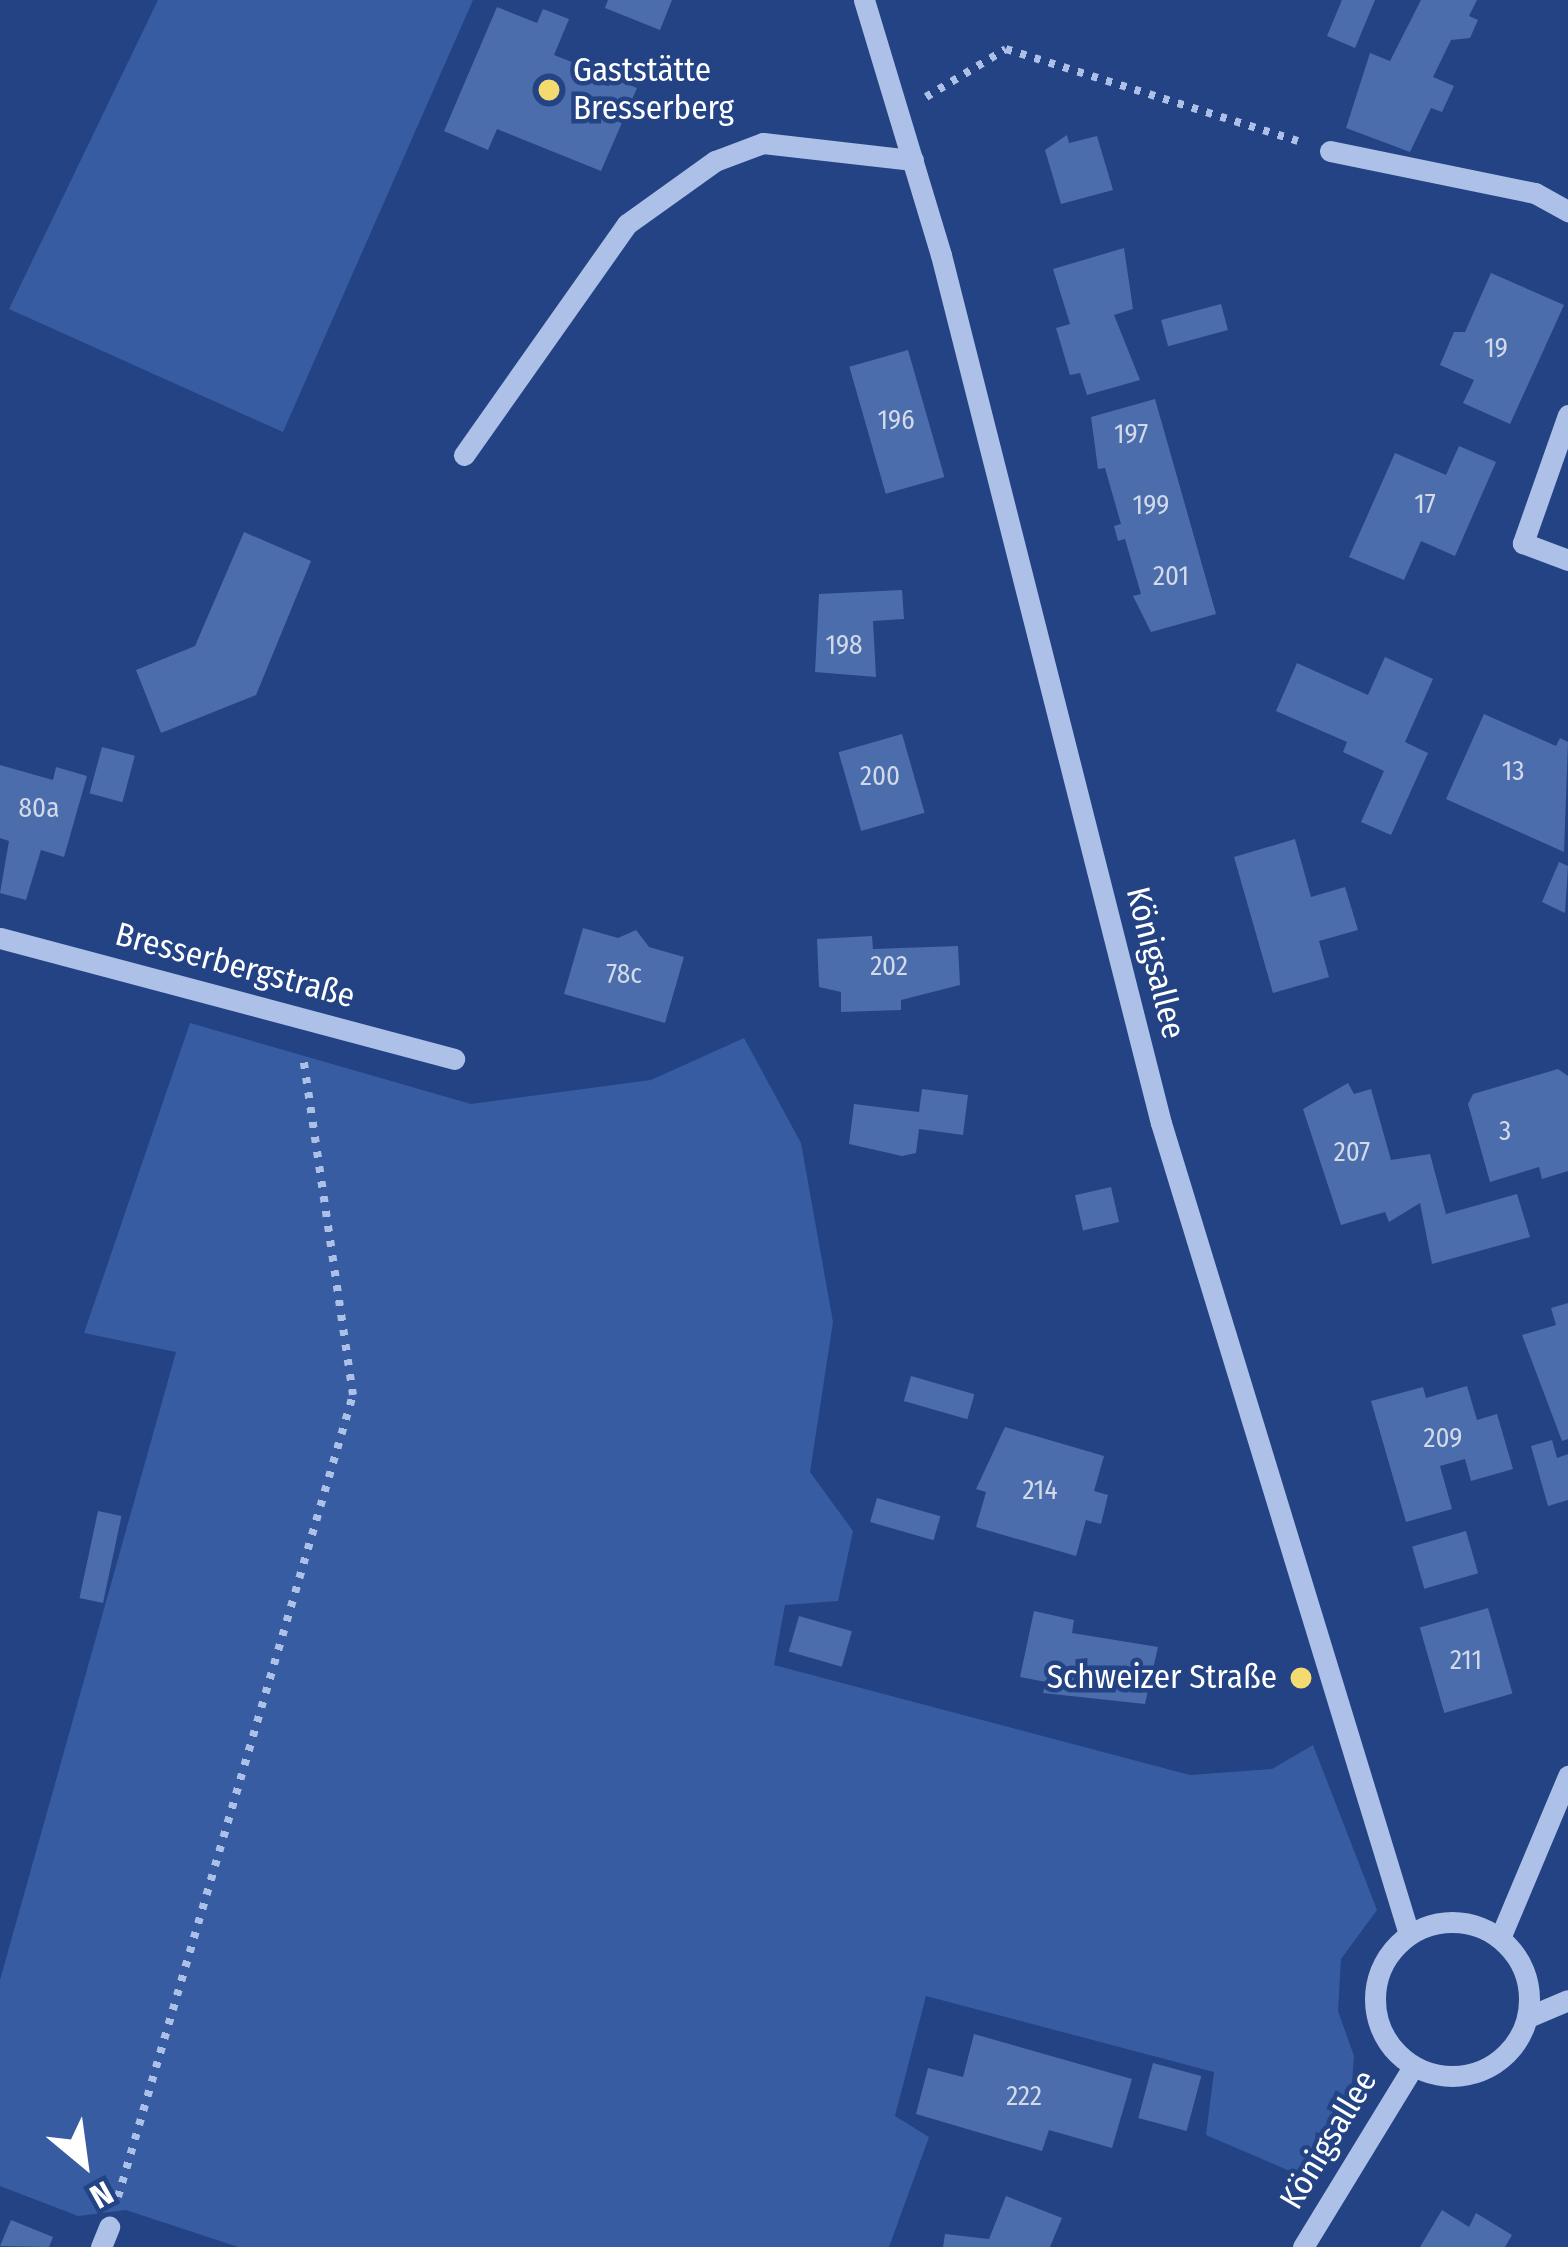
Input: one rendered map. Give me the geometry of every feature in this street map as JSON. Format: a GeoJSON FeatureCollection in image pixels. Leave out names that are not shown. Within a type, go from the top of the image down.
{"type":"FeatureCollection","features":[{"type":"Feature","properties":{"kind":"street","name":"Königsallee"},"geometry":{"type":"LineString","coordinates":[[864,0],[913,160],[1161,1123],[1409,1934],[1387,1956],[1375,1988],[1377,2020],[1413,2067],[1463,2077],[1492,2066],[1528,2017]]}},
{"type":"Feature","properties":{"kind":"street"},"geometry":{"type":"LineString","coordinates":[[464,455],[627,224],[715,161],[763,143],[913,160]]}},
{"type":"Feature","properties":{"kind":"street"},"geometry":{"type":"LineString","coordinates":[[1330,151],[1535,193],[1568,211]]}},
{"type":"Feature","properties":{"kind":"street"},"geometry":{"type":"LineString","coordinates":[[1568,415],[1523,543],[1568,560]]}},
{"type":"Feature","properties":{"kind":"street","name":"Bresserbergstraße"},"geometry":{"type":"LineString","coordinates":[[0,938],[454,1059]]}},
{"type":"Feature","properties":{"kind":"street"},"geometry":{"type":"LineString","coordinates":[[1500,1938],[1568,1776]]}},
{"type":"Feature","properties":{"kind":"street"},"geometry":{"type":"LineString","coordinates":[[1409,1934],[1444,1922],[1500,1938],[1520,1962],[1528,2017],[1568,2000]]}},
{"type":"Feature","properties":{"kind":"street","name":"Königsallee"},"geometry":{"type":"LineString","coordinates":[[1303,2247],[1413,2067]]}},
{"type":"Feature","properties":{"kind":"path"},"geometry":{"type":"LineString","coordinates":[[899,113],[1006,49],[1330,151]]}},
{"type":"Feature","properties":{"kind":"path"},"geometry":{"type":"LineString","coordinates":[[105,2237],[353,1395],[297,1017]]}},
{"type":"Feature","properties":{"kind":"shaded area"},"geometry":{"type":"Polygon","coordinates":[[[158,0],[473,0],[283,432],[9,309],[158,0]]]}},
{"type":"Feature","properties":{"kind":"shaded area"},"geometry":{"type":"Polygon","coordinates":[[[190,1023],[471,1104],[651,1080],[744,1038],[801,1143],[833,1322],[810,1472],[853,1531],[838,1601],[785,1605],[774,1665],[1190,1775],[1272,1769],[1313,1745],[1377,1910],[1341,1959],[1338,2011],[1354,2056],[1350,2111],[1313,2181],[1206,2135],[1214,2072],[926,1996],[895,2116],[929,2137],[889,2247],[238,2247],[126,2210],[78,2216],[0,2186],[0,1980],[176,1352],[84,1333],[190,1023]]]}},
{"type":"Feature","properties":{"kind":"building"},"geometry":{"type":"Polygon","coordinates":[[[608,0],[672,0],[660,30],[605,8],[608,0]]]}},
{"type":"Feature","properties":{"kind":"building"},"geometry":{"type":"Polygon","coordinates":[[[1342,0],[1375,0],[1355,48],[1327,36],[1342,0]]]}},
{"type":"Feature","properties":{"kind":"building"},"geometry":{"type":"Polygon","coordinates":[[[1421,0],[1477,0],[1469,16],[1478,20],[1470,38],[1451,40],[1433,77],[1454,86],[1442,112],[1431,108],[1410,152],[1346,128],[1370,53],[1390,61],[1421,0]]]}},
{"type":"Feature","properties":{"kind":"building","name":"Gaststätte Bresserberg"},"geometry":{"type":"Polygon","coordinates":[[[497,7],[537,23],[543,9],[569,19],[554,55],[637,88],[601,171],[497,129],[488,150],[444,131],[497,7]]]}},
{"type":"Feature","properties":{"kind":"building"},"geometry":{"type":"Polygon","coordinates":[[[1067,135],[1069,143],[1097,136],[1113,190],[1061,204],[1045,150],[1067,135]]]}},
{"type":"Feature","properties":{"kind":"building"},"geometry":{"type":"Polygon","coordinates":[[[1124,248],[1133,309],[1114,315],[1140,380],[1087,395],[1080,373],[1070,375],[1056,328],[1070,324],[1053,269],[1124,248]]]}},
{"type":"Feature","properties":{"kind":"building"},"geometry":{"type":"Polygon","coordinates":[[[1491,273],[1564,305],[1510,424],[1463,403],[1474,380],[1440,365],[1454,332],[1465,332],[1491,273]]]}},
{"type":"Feature","properties":{"kind":"building"},"geometry":{"type":"Polygon","coordinates":[[[1221,304],[1228,330],[1168,346],[1161,320],[1221,304]]]}},
{"type":"Feature","properties":{"kind":"building"},"geometry":{"type":"Polygon","coordinates":[[[908,350],[944,477],[886,494],[849,367],[908,350]]]}},
{"type":"Feature","properties":{"kind":"building"},"geometry":{"type":"Polygon","coordinates":[[[1155,399],[1216,614],[1151,632],[1133,596],[1141,594],[1125,539],[1118,541],[1114,526],[1121,524],[1105,468],[1098,469],[1091,417],[1155,399]]]}},
{"type":"Feature","properties":{"kind":"building"},"geometry":{"type":"Polygon","coordinates":[[[1459,446],[1496,462],[1455,556],[1421,541],[1404,580],[1349,557],[1395,453],[1446,475],[1459,446]]]}},
{"type":"Feature","properties":{"kind":"building"},"geometry":{"type":"Polygon","coordinates":[[[244,532],[311,561],[256,695],[161,733],[136,670],[195,646],[244,532]]]}},
{"type":"Feature","properties":{"kind":"building"},"geometry":{"type":"Polygon","coordinates":[[[902,590],[904,619],[873,621],[876,677],[815,672],[819,594],[902,590]]]}},
{"type":"Feature","properties":{"kind":"building"},"geometry":{"type":"Polygon","coordinates":[[[1385,657],[1433,679],[1405,742],[1428,753],[1391,835],[1361,822],[1384,771],[1343,752],[1347,742],[1276,711],[1297,663],[1368,695],[1385,657]]]}},
{"type":"Feature","properties":{"kind":"building"},"geometry":{"type":"Polygon","coordinates":[[[1484,714],[1556,746],[1560,738],[1568,742],[1564,852],[1446,799],[1484,714]]]}},
{"type":"Feature","properties":{"kind":"building"},"geometry":{"type":"Polygon","coordinates":[[[902,734],[925,813],[861,831],[839,752],[902,734]]]}},
{"type":"Feature","properties":{"kind":"building"},"geometry":{"type":"Polygon","coordinates":[[[102,747],[135,756],[122,802],[90,793],[102,747]]]}},
{"type":"Feature","properties":{"kind":"building"},"geometry":{"type":"Polygon","coordinates":[[[0,765],[53,780],[56,767],[87,776],[64,857],[41,850],[26,900],[0,893],[9,841],[0,838],[0,765]]]}},
{"type":"Feature","properties":{"kind":"building"},"geometry":{"type":"Polygon","coordinates":[[[1295,839],[1311,897],[1345,887],[1358,930],[1319,941],[1329,977],[1273,993],[1234,857],[1295,839]]]}},
{"type":"Feature","properties":{"kind":"building"},"geometry":{"type":"Polygon","coordinates":[[[1559,862],[1568,866],[1565,913],[1542,902],[1559,862]]]}},
{"type":"Feature","properties":{"kind":"building"},"geometry":{"type":"Polygon","coordinates":[[[583,928],[618,938],[636,930],[649,947],[684,957],[665,1023],[564,994],[583,928]]]}},
{"type":"Feature","properties":{"kind":"building"},"geometry":{"type":"Polygon","coordinates":[[[872,936],[873,949],[958,946],[960,985],[901,1000],[901,1010],[841,1012],[841,992],[819,987],[817,939],[872,936]]]}},
{"type":"Feature","properties":{"kind":"building"},"geometry":{"type":"Polygon","coordinates":[[[1558,1069],[1568,1076],[1568,1171],[1542,1179],[1539,1167],[1490,1182],[1468,1104],[1473,1094],[1558,1069]]]}},
{"type":"Feature","properties":{"kind":"building"},"geometry":{"type":"Polygon","coordinates":[[[1348,1083],[1354,1094],[1371,1089],[1391,1160],[1430,1154],[1446,1214],[1517,1194],[1530,1237],[1432,1264],[1420,1203],[1389,1222],[1385,1212],[1341,1225],[1303,1109],[1348,1083]]]}},
{"type":"Feature","properties":{"kind":"building"},"geometry":{"type":"Polygon","coordinates":[[[922,1089],[968,1095],[963,1135],[919,1129],[916,1153],[902,1156],[849,1144],[854,1104],[919,1112],[922,1089]]]}},
{"type":"Feature","properties":{"kind":"building"},"geometry":{"type":"Polygon","coordinates":[[[1111,1187],[1119,1222],[1083,1230],[1075,1195],[1111,1187]]]}},
{"type":"Feature","properties":{"kind":"building"},"geometry":{"type":"Polygon","coordinates":[[[1568,1303],[1568,1439],[1562,1441],[1522,1335],[1556,1325],[1551,1308],[1568,1303]]]}},
{"type":"Feature","properties":{"kind":"building"},"geometry":{"type":"Polygon","coordinates":[[[911,1376],[974,1394],[967,1419],[904,1401],[911,1376]]]}},
{"type":"Feature","properties":{"kind":"building"},"geometry":{"type":"Polygon","coordinates":[[[1467,1386],[1477,1420],[1497,1414],[1513,1469],[1471,1481],[1465,1459],[1440,1466],[1452,1509],[1406,1522],[1371,1401],[1423,1387],[1426,1398],[1467,1386]]]}},
{"type":"Feature","properties":{"kind":"building"},"geometry":{"type":"Polygon","coordinates":[[[1005,1427],[1104,1456],[1094,1491],[1108,1495],[1101,1524],[1086,1520],[1076,1556],[976,1527],[986,1492],[976,1489],[1005,1427]]]}},
{"type":"Feature","properties":{"kind":"building"},"geometry":{"type":"Polygon","coordinates":[[[1552,1440],[1557,1458],[1568,1454],[1568,1500],[1548,1506],[1531,1446],[1552,1440]]]}},
{"type":"Feature","properties":{"kind":"building"},"geometry":{"type":"Polygon","coordinates":[[[877,1498],[940,1516],[934,1540],[870,1522],[877,1498]]]}},
{"type":"Feature","properties":{"kind":"building"},"geometry":{"type":"Polygon","coordinates":[[[98,1511],[121,1516],[103,1603],[79,1598],[98,1511]]]}},
{"type":"Feature","properties":{"kind":"building"},"geometry":{"type":"Polygon","coordinates":[[[1466,1531],[1478,1573],[1424,1589],[1412,1546],[1466,1531]]]}},
{"type":"Feature","properties":{"kind":"building"},"geometry":{"type":"Polygon","coordinates":[[[1488,1608],[1513,1694],[1444,1713],[1420,1628],[1488,1608]]]}},
{"type":"Feature","properties":{"kind":"building"},"geometry":{"type":"Polygon","coordinates":[[[1034,1611],[1074,1620],[1072,1633],[1158,1647],[1145,1704],[1043,1693],[1046,1682],[1020,1677],[1034,1611]]]}},
{"type":"Feature","properties":{"kind":"building"},"geometry":{"type":"Polygon","coordinates":[[[799,1616],[852,1631],[842,1667],[789,1652],[799,1616]]]}},
{"type":"Feature","properties":{"kind":"building"},"geometry":{"type":"Polygon","coordinates":[[[974,2034],[1132,2079],[1112,2148],[1049,2130],[1042,2151],[916,2114],[928,2068],[963,2077],[974,2034]]]}},
{"type":"Feature","properties":{"kind":"building"},"geometry":{"type":"Polygon","coordinates":[[[1153,2063],[1201,2076],[1187,2131],[1138,2118],[1153,2063]]]}},
{"type":"Feature","properties":{"kind":"building"},"geometry":{"type":"Polygon","coordinates":[[[1006,2196],[1062,2218],[1050,2247],[943,2247],[945,2234],[989,2239],[1006,2196]]]}},
{"type":"Feature","properties":{"kind":"building"},"geometry":{"type":"Polygon","coordinates":[[[1442,2210],[1469,2227],[1476,2213],[1512,2235],[1505,2247],[1420,2247],[1442,2210]]]}},
{"type":"Feature","properties":{"kind":"building"},"geometry":{"type":"Polygon","coordinates":[[[11,2220],[53,2237],[49,2247],[0,2246],[11,2220]]]}},
{"type":"Feature","properties":{"kind":"place","name":"Gaststätte Bresserberg"},"geometry":{"type":"Point","coordinates":[549,90]}},
{"type":"Feature","properties":{"kind":"place","name":"Schweizer Straße"},"geometry":{"type":"Point","coordinates":[1301,1678]}}]}
